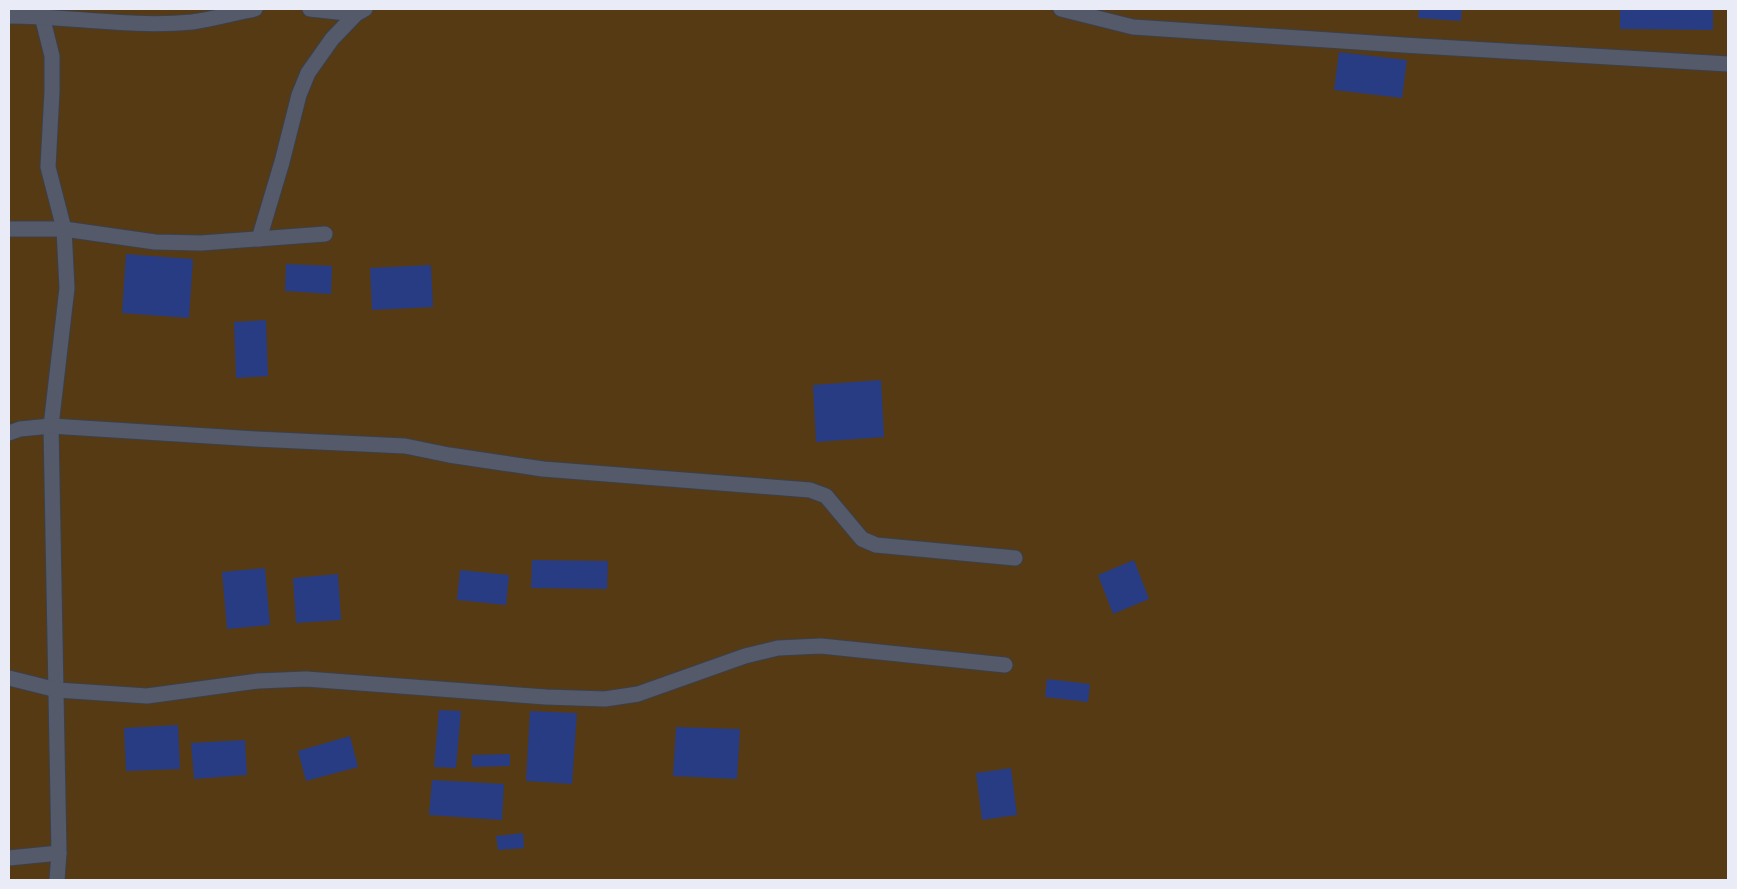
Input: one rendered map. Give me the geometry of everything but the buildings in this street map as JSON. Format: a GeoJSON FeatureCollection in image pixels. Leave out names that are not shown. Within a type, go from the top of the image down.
{"type":"FeatureCollection","features":[{"type":"Feature","properties":{"kind":"street"},"geometry":{"type":"LineString","coordinates":[[9,16],[43,12],[107,22],[148,24],[192,22],[255,9]]}},
{"type":"Feature","properties":{"kind":"street"},"geometry":{"type":"LineString","coordinates":[[310,9],[361,11]]}},
{"type":"Feature","properties":{"kind":"street"},"geometry":{"type":"LineString","coordinates":[[1061,9],[1133,27],[1728,64]]}},
{"type":"Feature","properties":{"kind":"street"},"geometry":{"type":"LineString","coordinates":[[259,239],[282,162],[299,95],[308,73],[332,39],[361,11]]}},
{"type":"Feature","properties":{"kind":"street"},"geometry":{"type":"LineString","coordinates":[[43,12],[52,56],[48,167],[64,229],[67,288],[51,426],[57,690],[59,853],[57,880]]}},
{"type":"Feature","properties":{"kind":"street"},"geometry":{"type":"LineString","coordinates":[[9,229],[64,229],[155,242],[201,243],[325,234]]}},
{"type":"Feature","properties":{"kind":"street"},"geometry":{"type":"LineString","coordinates":[[9,432],[51,426],[405,446],[449,456],[543,468],[810,490],[826,496],[862,539],[876,545],[1015,558]]}},
{"type":"Feature","properties":{"kind":"street"},"geometry":{"type":"LineString","coordinates":[[9,678],[57,690],[147,696],[258,681],[306,679],[546,697],[605,699],[638,694],[745,656],[778,648],[821,646],[1005,665]]}},
{"type":"Feature","properties":{"kind":"street"},"geometry":{"type":"LineString","coordinates":[[9,858],[59,853]]}},
{"type":"Feature","properties":{"kind":"shaded area"},"geometry":{"type":"Polygon","coordinates":[[[9,9],[1728,9],[1728,880],[9,880],[9,9]]]}}]}
